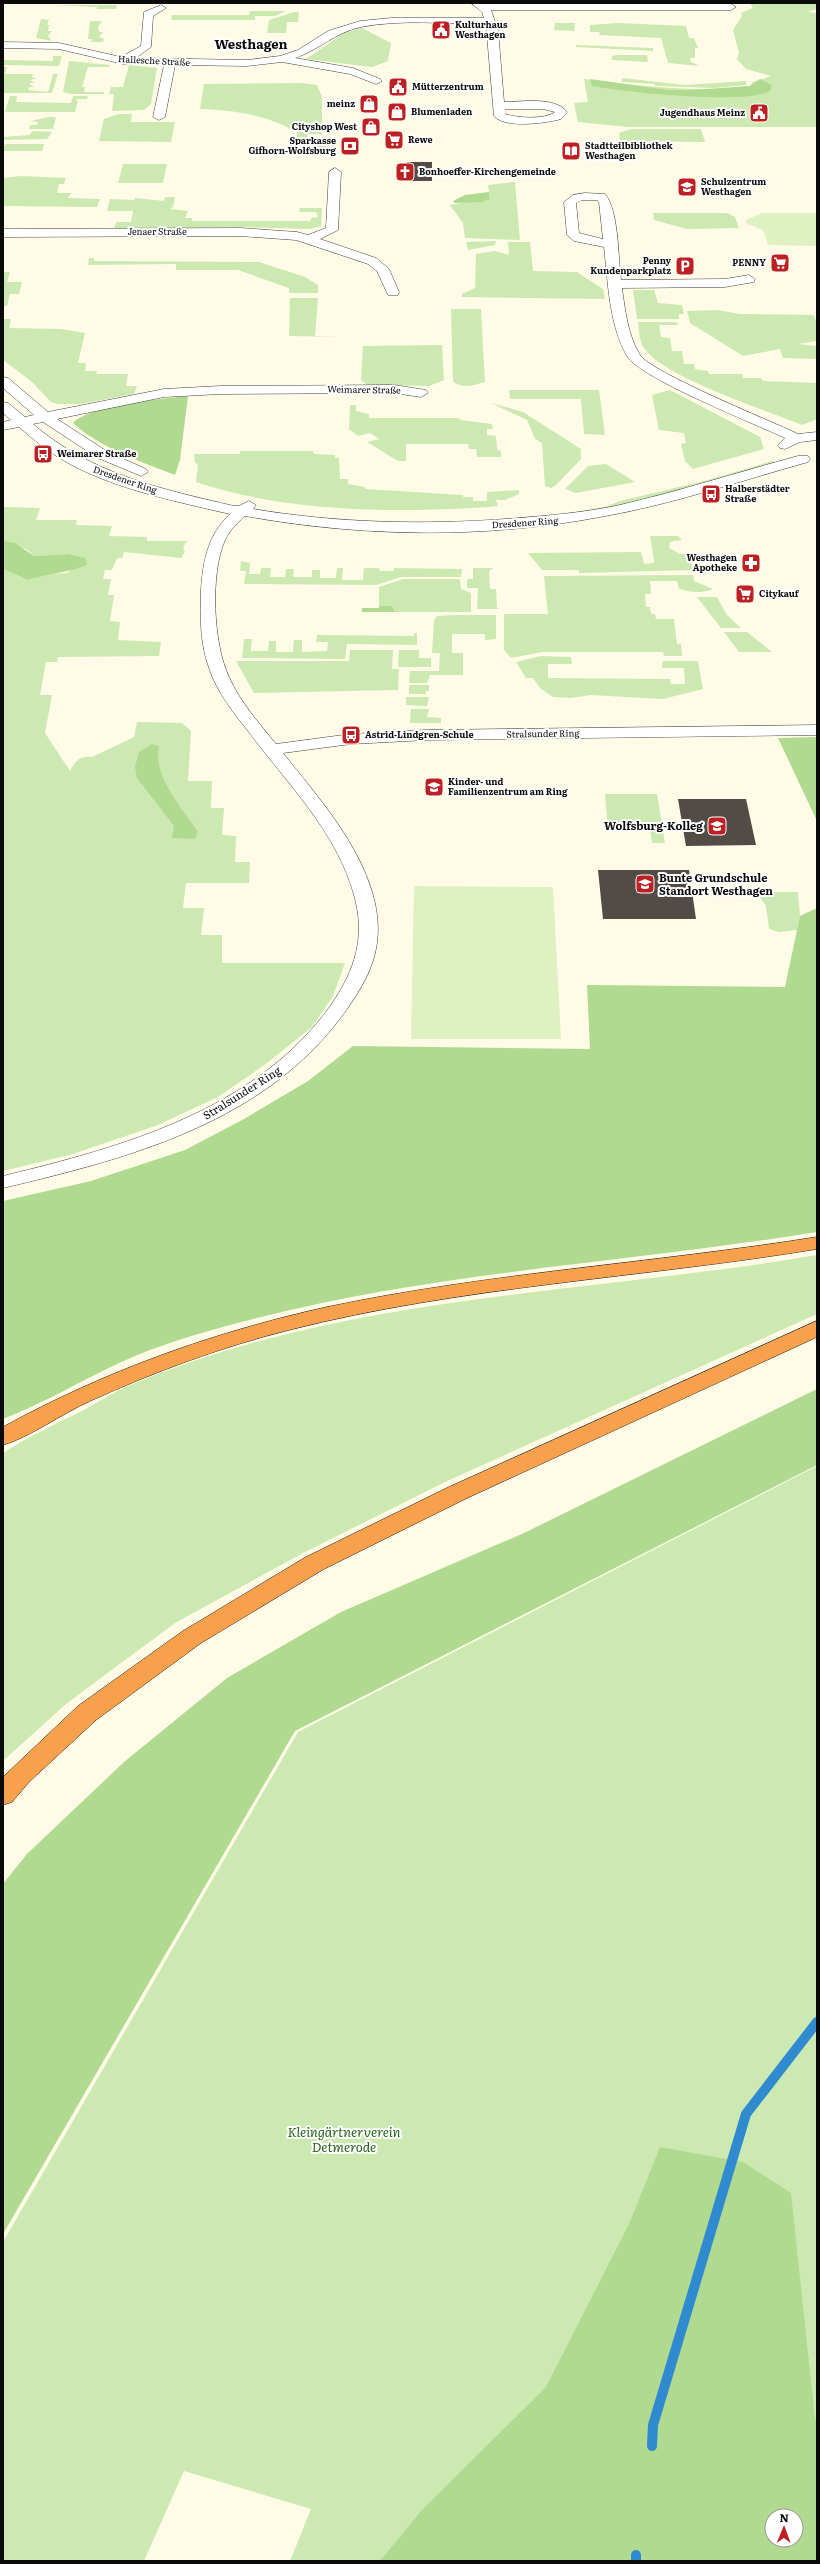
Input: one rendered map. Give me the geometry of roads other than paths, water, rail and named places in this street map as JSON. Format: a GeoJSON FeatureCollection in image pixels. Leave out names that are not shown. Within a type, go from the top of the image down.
{"type":"FeatureCollection","features":[{"type":"Feature","properties":{"kind":"highway"},"geometry":{"type":"LineString","coordinates":[[11,1432],[130,1373],[193,1351],[325,1315],[463,1290],[747,1255],[817,1243]]}},
{"type":"Feature","properties":{"kind":"highway"},"geometry":{"type":"LineString","coordinates":[[3,1795],[20,1775],[87,1714],[192,1637],[315,1563],[457,1493],[817,1328]]}},
{"type":"Feature","properties":{"kind":"street"},"geometry":{"type":"LineString","coordinates":[[150,3],[154,7],[172,7]]}},
{"type":"Feature","properties":{"kind":"street"},"geometry":{"type":"LineString","coordinates":[[479,5],[731,7]]}},
{"type":"Feature","properties":{"kind":"street"},"geometry":{"type":"LineString","coordinates":[[479,5],[488,14],[490,21],[498,106]]}},
{"type":"Feature","properties":{"kind":"street"},"geometry":{"type":"LineString","coordinates":[[123,61],[146,47],[148,14],[161,8]]}},
{"type":"Feature","properties":{"kind":"street","name":"Hallesche Straße"},"geometry":{"type":"LineString","coordinates":[[3,45],[60,46],[123,61],[170,63],[247,63],[281,59],[302,52],[332,33],[360,24],[392,21],[490,21]]}},
{"type":"Feature","properties":{"kind":"street","name":"Hallesche Straße"},"geometry":{"type":"LineString","coordinates":[[281,59],[353,71],[376,81]]}},
{"type":"Feature","properties":{"kind":"street"},"geometry":{"type":"LineString","coordinates":[[159,117],[170,63]]}},
{"type":"Feature","properties":{"kind":"street"},"geometry":{"type":"LineString","coordinates":[[310,239],[332,230],[336,197],[335,172]]}},
{"type":"Feature","properties":{"kind":"street"},"geometry":{"type":"LineString","coordinates":[[612,246],[578,238],[573,235],[570,202],[576,197],[601,197],[605,202],[612,246],[615,284],[626,340],[634,358],[651,370],[699,394],[796,438],[817,436]]}},
{"type":"Feature","properties":{"kind":"street","name":"Jenaer Straße"},"geometry":{"type":"LineString","coordinates":[[3,233],[248,232],[282,234],[310,239],[372,261],[383,269],[393,292]]}},
{"type":"Feature","properties":{"kind":"street"},"geometry":{"type":"LineString","coordinates":[[615,284],[725,282],[750,279]]}},
{"type":"Feature","properties":{"kind":"street","name":"Dresdener Ring"},"geometry":{"type":"LineString","coordinates":[[3,381],[45,418],[87,446],[134,470],[245,509],[382,520],[434,522],[537,517],[602,506],[616,500],[728,473],[787,452],[810,460]]}},
{"type":"Feature","properties":{"kind":"street","name":"Weimarer Straße"},"geometry":{"type":"LineString","coordinates":[[45,418],[130,399],[197,390],[394,389],[421,393]]}},
{"type":"Feature","properties":{"kind":"street","name":"Dresdener Ring"},"geometry":{"type":"LineString","coordinates":[[3,406],[58,452],[97,471],[183,499],[330,525],[388,528],[538,523],[637,506],[660,498],[810,460]]}},
{"type":"Feature","properties":{"kind":"street"},"geometry":{"type":"LineString","coordinates":[[3,426],[45,418]]}},
{"type":"Feature","properties":{"kind":"street"},"geometry":{"type":"LineString","coordinates":[[787,452],[785,446],[796,438]]}},
{"type":"Feature","properties":{"kind":"street","name":"Stralsunder Ring"},"geometry":{"type":"LineString","coordinates":[[3,1182],[80,1163],[126,1149],[168,1133],[224,1106],[274,1075],[292,1061],[340,1010],[362,969],[368,934],[365,901],[353,868],[338,840],[233,700],[224,684],[210,640],[207,612],[216,545],[222,533],[245,509]]}},
{"type":"Feature","properties":{"kind":"street","name":"Stralsunder Ring"},"geometry":{"type":"LineString","coordinates":[[270,750],[351,738],[419,735],[817,730]]}},
{"type":"Feature","properties":{"kind":"waterway"},"geometry":{"type":"LineString","coordinates":[[652,2446],[653,2425],[746,2114],[817,2022]]}},
{"type":"Feature","properties":{"kind":"waterway"},"geometry":{"type":"LineString","coordinates":[[636,2555],[636,2561]]}},
{"type":"Feature","properties":{"kind":"place","name":"Kulturhaus Westhagen"},"geometry":{"type":"Point","coordinates":[441,30]}},
{"type":"Feature","properties":{"kind":"place","name":"Mütterzentrum"},"geometry":{"type":"Point","coordinates":[398,87]}},
{"type":"Feature","properties":{"kind":"place","name":"meinz"},"geometry":{"type":"Point","coordinates":[369,104]}},
{"type":"Feature","properties":{"kind":"place","name":"Blumenladen"},"geometry":{"type":"Point","coordinates":[397,112]}},
{"type":"Feature","properties":{"kind":"place","name":"Jugendhaus Meinz"},"geometry":{"type":"Point","coordinates":[759,113]}},
{"type":"Feature","properties":{"kind":"place","name":"Cityshop West"},"geometry":{"type":"Point","coordinates":[371,127]}},
{"type":"Feature","properties":{"kind":"place","name":"Rewe"},"geometry":{"type":"Point","coordinates":[394,140]}},
{"type":"Feature","properties":{"kind":"place","name":"Sparkasse Gifhorn-Wolfsburg"},"geometry":{"type":"Point","coordinates":[350,146]}},
{"type":"Feature","properties":{"kind":"place","name":"Stadtteilbibliothek Westhagen"},"geometry":{"type":"Point","coordinates":[571,151]}},
{"type":"Feature","properties":{"kind":"place","name":"Bonhoeffer-Kirchengemeinde"},"geometry":{"type":"Point","coordinates":[405,172]}},
{"type":"Feature","properties":{"kind":"place","name":"Schulzentrum Westhagen"},"geometry":{"type":"Point","coordinates":[687,187]}},
{"type":"Feature","properties":{"kind":"place","name":"PENNY"},"geometry":{"type":"Point","coordinates":[780,263]}},
{"type":"Feature","properties":{"kind":"place","name":"Penny Kundenparkplatz"},"geometry":{"type":"Point","coordinates":[685,266]}},
{"type":"Feature","properties":{"kind":"place","name":"Weimarer Straße"},"geometry":{"type":"Point","coordinates":[43,454]}},
{"type":"Feature","properties":{"kind":"place","name":"Halberstädter Straße"},"geometry":{"type":"Point","coordinates":[711,494]}},
{"type":"Feature","properties":{"kind":"place","name":"Westhagen Apotheke"},"geometry":{"type":"Point","coordinates":[751,563]}},
{"type":"Feature","properties":{"kind":"place","name":"Citykauf"},"geometry":{"type":"Point","coordinates":[745,594]}},
{"type":"Feature","properties":{"kind":"place","name":"Astrid-Lindgren-Schule"},"geometry":{"type":"Point","coordinates":[351,735]}},
{"type":"Feature","properties":{"kind":"place","name":"Kinder- und Familienzentrum am Ring"},"geometry":{"type":"Point","coordinates":[434,787]}},
{"type":"Feature","properties":{"kind":"place","name":"Wolfsburg-Kolleg"},"geometry":{"type":"Point","coordinates":[717,826]}},
{"type":"Feature","properties":{"kind":"place","name":"Bunte Grundschule Standort Westhagen"},"geometry":{"type":"Point","coordinates":[645,884]}},
{"type":"Feature","properties":{"kind":"district","name":"Westhagen"},"geometry":{"type":"Point","coordinates":[251,44]}},
{"type":"Feature","properties":{"kind":"park label","name":"Kleingärtnerverein Detmerode"},"geometry":{"type":"Point","coordinates":[344,2140]}}]}
